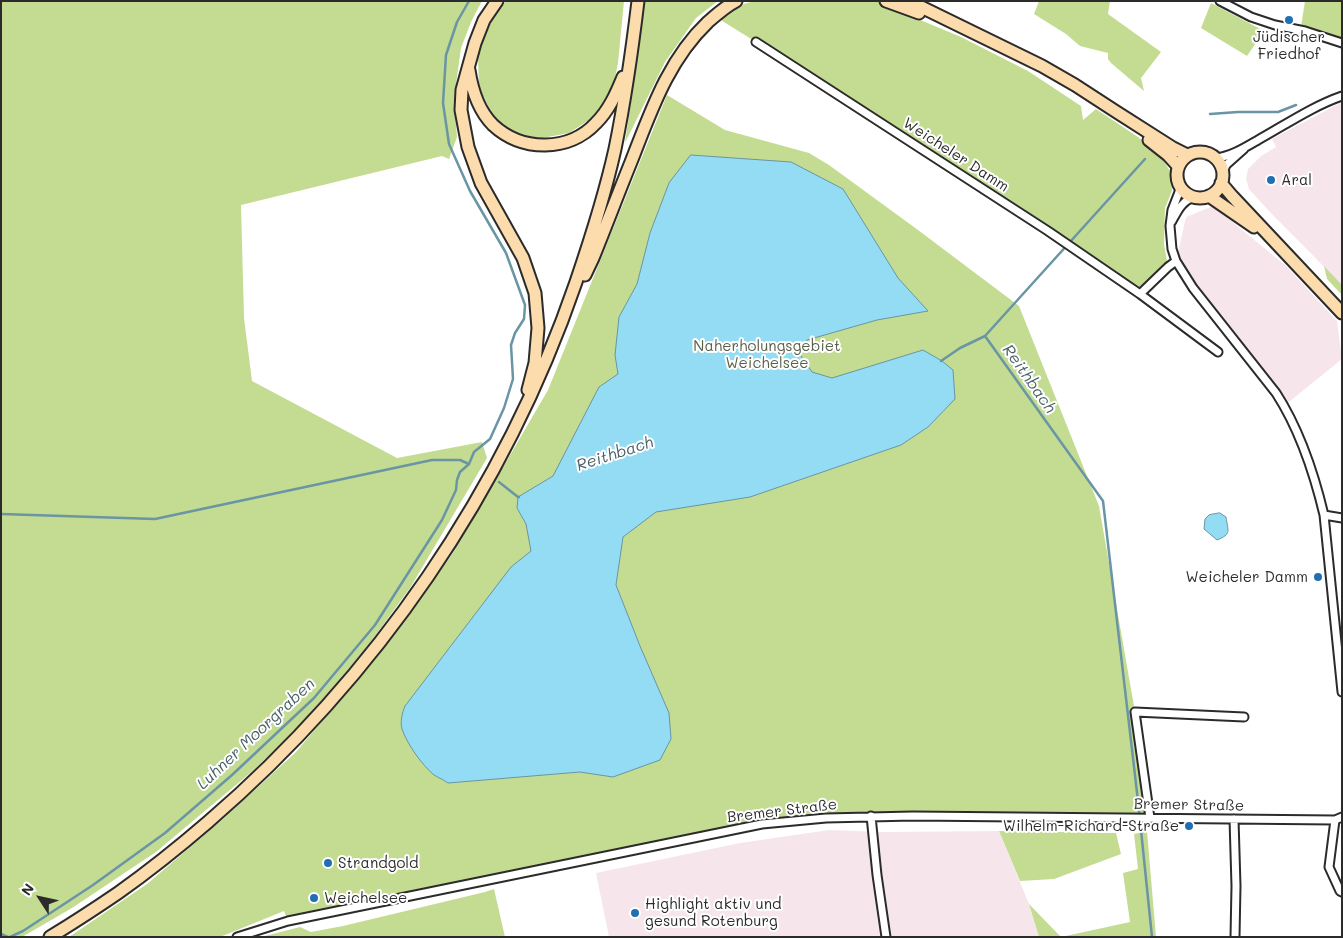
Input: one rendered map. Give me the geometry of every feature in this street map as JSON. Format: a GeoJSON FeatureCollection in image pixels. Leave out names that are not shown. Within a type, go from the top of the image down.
{"type":"FeatureCollection","features":[{"type":"Feature","properties":{"kind":"main road"},"geometry":{"type":"LineString","coordinates":[[497,1],[484,20],[475,43],[462,90],[460,110],[468,147],[481,183],[523,258],[535,293],[538,328],[535,364],[516,428]]}},
{"type":"Feature","properties":{"kind":"main road"},"geometry":{"type":"LineString","coordinates":[[50,937],[118,893],[171,853],[238,796],[290,747],[375,650],[426,580],[476,501],[516,428],[552,348],[600,208],[614,150],[632,52],[638,1]]}},
{"type":"Feature","properties":{"kind":"main road"},"geometry":{"type":"LineString","coordinates":[[566,310],[593,258],[666,78],[698,32],[717,14],[736,1]]}},
{"type":"Feature","properties":{"kind":"main road"},"geometry":{"type":"LineString","coordinates":[[886,1],[979,34]]}},
{"type":"Feature","properties":{"kind":"main road"},"geometry":{"type":"LineString","coordinates":[[909,1],[1042,66],[1187,155]]}},
{"type":"Feature","properties":{"kind":"main road"},"geometry":{"type":"LineString","coordinates":[[920,1],[979,34]]}},
{"type":"Feature","properties":{"kind":"main road"},"geometry":{"type":"LineString","coordinates":[[468,66],[472,89],[480,107],[492,124],[516,140],[539,145],[559,145],[580,136],[596,124],[609,108],[632,52]]}},
{"type":"Feature","properties":{"kind":"main road"},"geometry":{"type":"LineString","coordinates":[[1115,111],[1168,155],[1178,166]]}},
{"type":"Feature","properties":{"kind":"main road"},"geometry":{"type":"LineString","coordinates":[[1222,177],[1215,192],[1209,196],[1198,198],[1186,193],[1180,187],[1177,178],[1178,166],[1187,155],[1200,151],[1210,154],[1215,158],[1220,164],[1222,177],[1274,241],[1342,313]]}},
{"type":"Feature","properties":{"kind":"main road"},"geometry":{"type":"LineString","coordinates":[[1209,196],[1274,241]]}},
{"type":"Feature","properties":{"kind":"street"},"geometry":{"type":"LineString","coordinates":[[1220,1],[1251,17],[1275,26],[1305,31],[1342,43]]}},
{"type":"Feature","properties":{"kind":"street","name":"Weicheler Damm"},"geometry":{"type":"LineString","coordinates":[[756,42],[1060,240],[1140,294],[1218,352]]}},
{"type":"Feature","properties":{"kind":"street"},"geometry":{"type":"LineString","coordinates":[[1215,158],[1222,157],[1250,144],[1342,96]]}},
{"type":"Feature","properties":{"kind":"street"},"geometry":{"type":"LineString","coordinates":[[1222,177],[1226,165],[1250,144]]}},
{"type":"Feature","properties":{"kind":"street"},"geometry":{"type":"LineString","coordinates":[[1180,187],[1172,210],[1170,226],[1172,249],[1176,261],[1193,288],[1276,393],[1296,430],[1319,491],[1324,515],[1342,692]]}},
{"type":"Feature","properties":{"kind":"street"},"geometry":{"type":"LineString","coordinates":[[1170,226],[1182,205],[1194,197]]}},
{"type":"Feature","properties":{"kind":"street"},"geometry":{"type":"LineString","coordinates":[[1140,294],[1176,261]]}},
{"type":"Feature","properties":{"kind":"street"},"geometry":{"type":"LineString","coordinates":[[1324,515],[1342,518]]}},
{"type":"Feature","properties":{"kind":"street"},"geometry":{"type":"LineString","coordinates":[[1148,818],[1135,712],[1244,717]]}},
{"type":"Feature","properties":{"kind":"street"},"geometry":{"type":"LineString","coordinates":[[871,816],[872,838],[886,937]]}},
{"type":"Feature","properties":{"kind":"street","name":"Bremer Straße"},"geometry":{"type":"LineString","coordinates":[[237,937],[288,921],[754,826],[826,818],[871,816],[1339,819]]}},
{"type":"Feature","properties":{"kind":"street"},"geometry":{"type":"LineString","coordinates":[[1234,819],[1235,937]]}},
{"type":"Feature","properties":{"kind":"street"},"geometry":{"type":"LineString","coordinates":[[1339,819],[1329,867],[1342,892]]}},
{"type":"Feature","properties":{"kind":"shaded area"},"geometry":{"type":"Polygon","coordinates":[[[1342,102],[1342,285],[1268,210],[1249,189],[1246,179],[1248,169],[1261,156],[1276,147],[1272,139],[1342,102]]]}},
{"type":"Feature","properties":{"kind":"shaded area"},"geometry":{"type":"Polygon","coordinates":[[[1213,206],[1285,265],[1337,321],[1342,359],[1284,406],[1176,261],[1186,217],[1213,206]]]}},
{"type":"Feature","properties":{"kind":"shaded area"},"geometry":{"type":"Polygon","coordinates":[[[829,830],[883,832],[999,831],[1029,904],[1039,937],[609,937],[596,873],[740,843],[829,830]]]}},
{"type":"Feature","properties":{"kind":"green space"},"geometry":{"type":"Polygon","coordinates":[[[1,1],[482,1],[461,48],[456,84],[455,113],[457,137],[449,159],[442,156],[241,205],[244,318],[252,381],[397,458],[482,442],[487,458],[410,588],[369,644],[328,695],[278,747],[249,774],[156,852],[72,908],[22,937],[1,937],[1,1]]]}},
{"type":"Feature","properties":{"kind":"green space"},"geometry":{"type":"Polygon","coordinates":[[[506,1],[624,1],[618,63],[614,83],[605,101],[592,118],[569,133],[542,138],[528,136],[507,129],[494,118],[479,87],[478,57],[486,30],[506,1]]]}},
{"type":"Feature","properties":{"kind":"green space"},"geometry":{"type":"Polygon","coordinates":[[[645,1],[718,1],[696,18],[665,62],[625,143],[645,1]]]}},
{"type":"Feature","properties":{"kind":"green space"},"geometry":{"type":"Polygon","coordinates":[[[754,1],[875,1],[961,37],[1028,71],[1081,106],[1083,120],[1096,109],[1138,137],[1162,158],[1170,171],[1172,191],[1165,208],[1164,244],[1168,267],[1140,294],[719,19],[737,6],[754,1]]]}},
{"type":"Feature","properties":{"kind":"green space"},"geometry":{"type":"Polygon","coordinates":[[[1039,1],[1110,1],[1108,14],[1161,52],[1141,78],[1144,91],[1111,63],[1108,59],[1108,53],[1080,46],[1066,34],[1034,14],[1039,1]]]}},
{"type":"Feature","properties":{"kind":"green space"},"geometry":{"type":"Polygon","coordinates":[[[1305,1],[1342,1],[1342,39],[1301,27],[1305,1]]]}},
{"type":"Feature","properties":{"kind":"green space"},"geometry":{"type":"Polygon","coordinates":[[[1211,3],[1264,31],[1247,56],[1201,28],[1211,3]]]}},
{"type":"Feature","properties":{"kind":"green space","name":"Naherholungsgebiet Weichelsee"},"geometry":{"type":"Polygon","coordinates":[[[667,95],[725,130],[809,153],[829,165],[1019,306],[1099,506],[1135,712],[1150,818],[913,816],[762,824],[288,921],[284,911],[220,937],[69,937],[147,884],[222,820],[296,752],[380,652],[453,553],[548,390],[667,95]]]}},
{"type":"Feature","properties":{"kind":"green space"},"geometry":{"type":"Polygon","coordinates":[[[1324,266],[1342,285],[1342,295],[1327,279],[1324,266]]]}},
{"type":"Feature","properties":{"kind":"green space"},"geometry":{"type":"Polygon","coordinates":[[[999,831],[1116,833],[1121,854],[1054,879],[1020,881],[999,831]]]}},
{"type":"Feature","properties":{"kind":"green space"},"geometry":{"type":"Polygon","coordinates":[[[1147,831],[1156,937],[1061,937],[1130,922],[1123,873],[1138,869],[1134,834],[1147,831]]]}},
{"type":"Feature","properties":{"kind":"green space"},"geometry":{"type":"Polygon","coordinates":[[[494,889],[505,937],[261,937],[300,927],[311,932],[343,926],[494,889]]]}},
{"type":"Feature","properties":{"kind":"green space"},"geometry":{"type":"Polygon","coordinates":[[[1029,904],[1061,937],[1039,937],[1029,904]]]}},
{"type":"Feature","properties":{"kind":"water"},"geometry":{"type":"Polygon","coordinates":[[[691,155],[791,162],[843,189],[898,278],[928,311],[877,320],[807,340],[799,353],[812,372],[832,378],[923,350],[953,370],[955,399],[928,427],[901,445],[750,497],[656,512],[623,537],[616,585],[669,713],[671,739],[660,760],[613,777],[580,772],[448,783],[429,771],[411,748],[401,726],[405,706],[511,567],[531,551],[526,524],[517,508],[518,497],[553,476],[599,387],[618,374],[615,355],[619,317],[637,284],[650,233],[669,183],[691,155]]]}},
{"type":"Feature","properties":{"kind":"water"},"geometry":{"type":"Polygon","coordinates":[[[1220,513],[1226,517],[1228,532],[1217,540],[1204,529],[1205,519],[1209,515],[1220,513]]]}},
{"type":"Feature","properties":{"kind":"waterway","name":"Luhner Moorgraben"},"geometry":{"type":"LineString","coordinates":[[10,937],[23,931],[93,885],[165,833],[232,775],[314,698],[375,625],[442,520],[456,490],[460,472],[469,464],[474,452],[490,439],[504,408],[513,379],[511,345],[515,333],[524,319],[525,305],[506,253],[470,191],[449,144],[443,103],[446,55],[457,22],[469,1]]}},
{"type":"Feature","properties":{"kind":"waterway"},"geometry":{"type":"LineString","coordinates":[[1210,114],[1278,112],[1296,105]]}},
{"type":"Feature","properties":{"kind":"waterway"},"geometry":{"type":"LineString","coordinates":[[985,336],[1145,159]]}},
{"type":"Feature","properties":{"kind":"waterway","name":"Reithbach"},"geometry":{"type":"LineString","coordinates":[[941,361],[960,348],[985,336],[1103,501],[1152,937]]}},
{"type":"Feature","properties":{"kind":"waterway"},"geometry":{"type":"LineString","coordinates":[[1,514],[155,519],[432,460],[460,460],[469,464]]}},
{"type":"Feature","properties":{"kind":"waterway","name":"Reithbach"},"geometry":{"type":"LineString","coordinates":[[499,482],[519,497]]}},
{"type":"Feature","properties":{"kind":"waterway","name":"Luhner Moorgraben"},"geometry":{"type":"LineString","coordinates":[[1,934],[8,937]]}},
{"type":"Feature","properties":{"kind":"place","name":"Jüdischer Friedhof"},"geometry":{"type":"Point","coordinates":[1289,20]}},
{"type":"Feature","properties":{"kind":"place","name":"Aral"},"geometry":{"type":"Point","coordinates":[1271,180]}},
{"type":"Feature","properties":{"kind":"place","name":"Weicheler Damm"},"geometry":{"type":"Point","coordinates":[1318,577]}},
{"type":"Feature","properties":{"kind":"place","name":"Wilhelm-Richard-Straße"},"geometry":{"type":"Point","coordinates":[1189,826]}},
{"type":"Feature","properties":{"kind":"place","name":"Strandgold"},"geometry":{"type":"Point","coordinates":[328,863]}},
{"type":"Feature","properties":{"kind":"place","name":"Weichelsee"},"geometry":{"type":"Point","coordinates":[314,898]}},
{"type":"Feature","properties":{"kind":"place","name":"Highlight aktiv und gesund Rotenburg"},"geometry":{"type":"Point","coordinates":[635,913]}}]}
